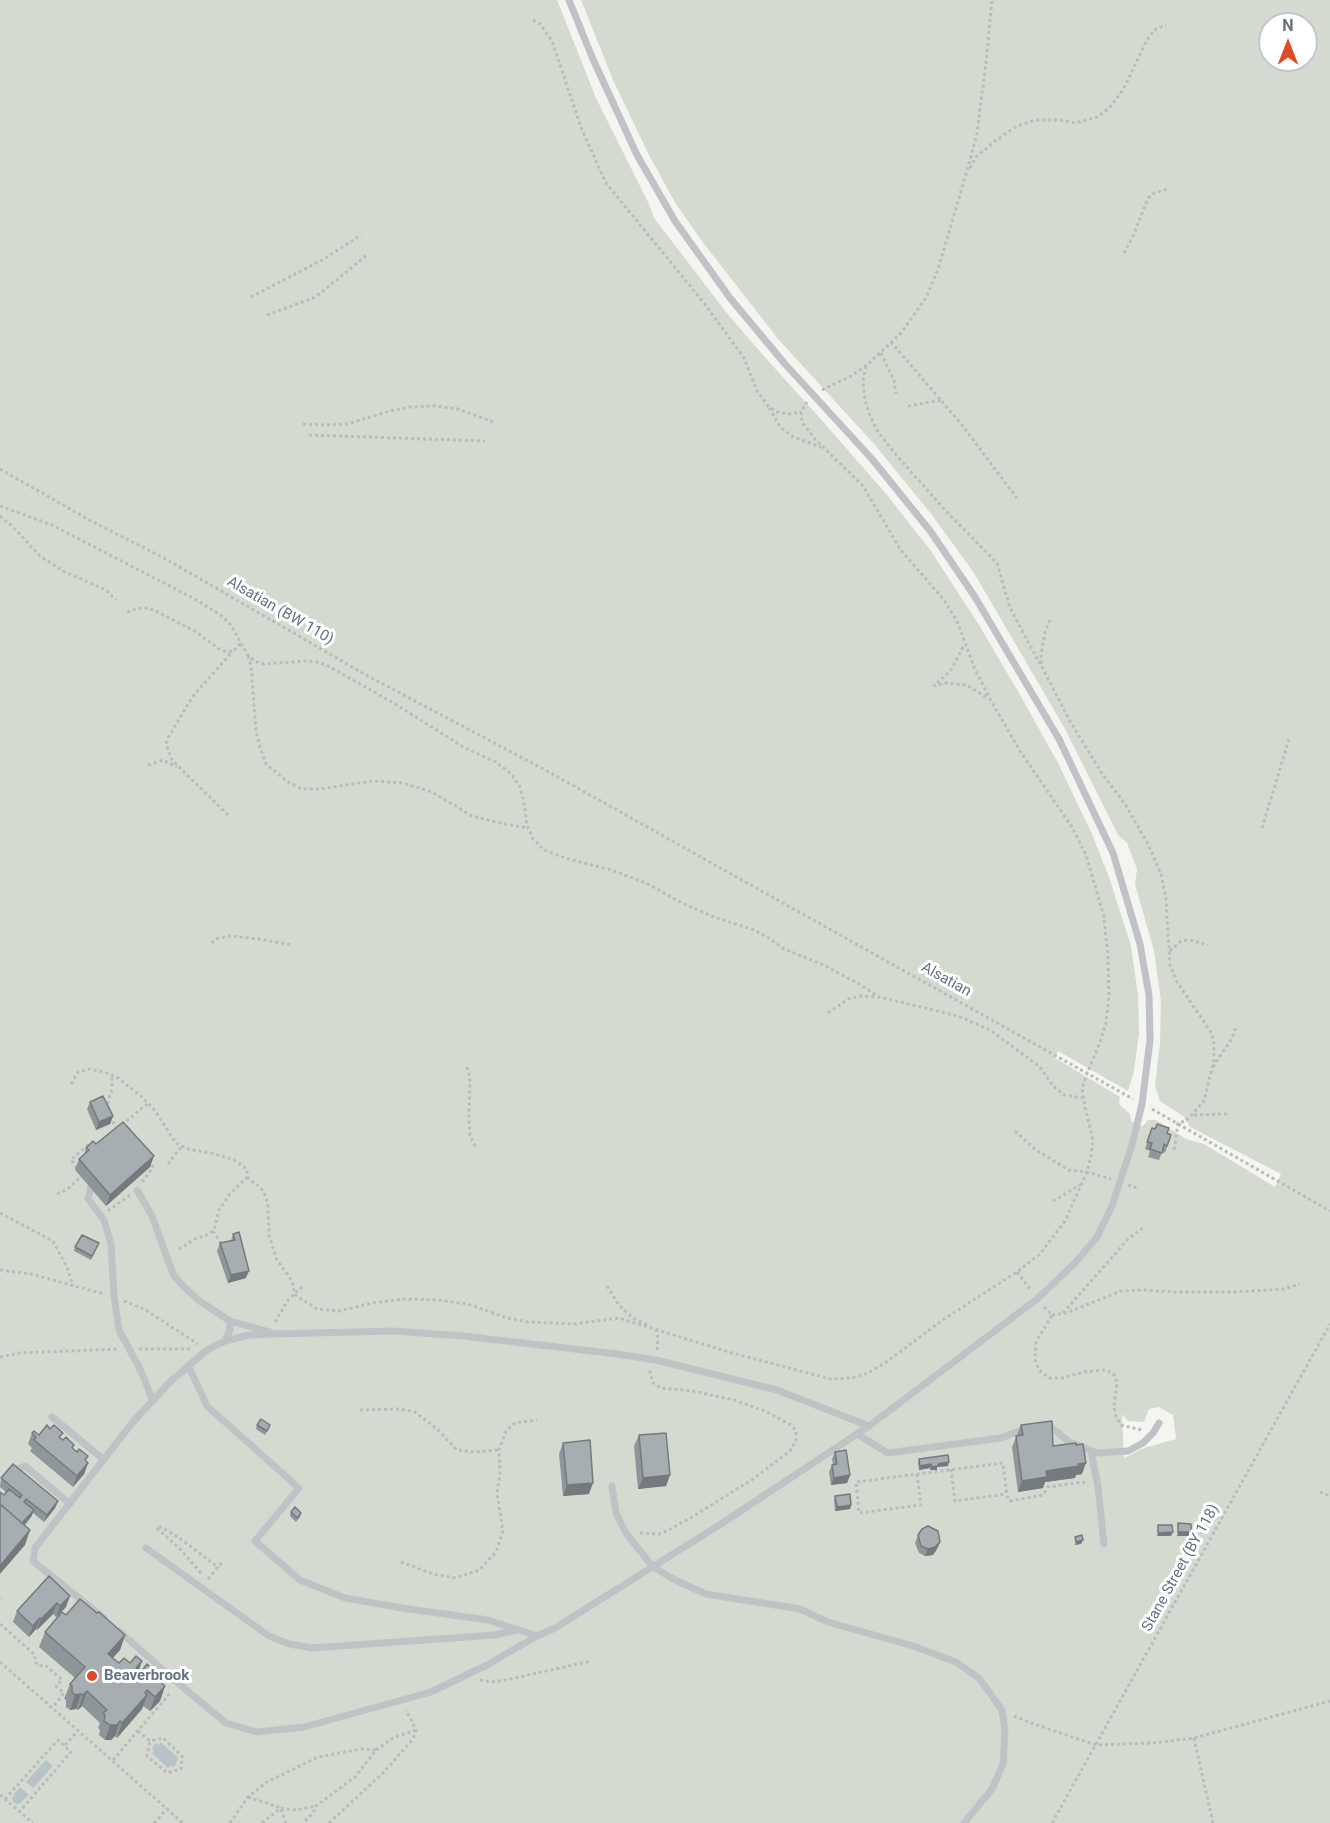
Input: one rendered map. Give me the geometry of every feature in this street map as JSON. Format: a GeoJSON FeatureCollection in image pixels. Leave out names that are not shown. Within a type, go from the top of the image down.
{"type":"FeatureCollection","features":[{"type":"Feature","properties":{"kind":"lane"},"geometry":{"type":"LineString","coordinates":[[569,0],[592,57],[637,155],[675,221],[730,298],[785,364],[872,459],[931,532],[975,597],[1059,739],[1113,853],[1140,944],[1149,995],[1150,1040],[1142,1104],[1132,1146],[1115,1198],[1096,1238],[1075,1263],[1037,1299],[868,1426],[653,1567],[555,1628],[431,1692],[304,1727],[257,1732],[226,1723],[99,1614],[33,1561],[34,1548],[132,1423],[172,1380],[207,1350],[225,1341],[249,1335],[393,1331],[539,1344],[617,1354],[656,1360],[777,1390],[868,1426]]}},
{"type":"Feature","properties":{"kind":"lane"},"geometry":{"type":"LineString","coordinates":[[91,1186],[88,1199],[104,1220],[111,1244],[114,1296],[119,1330],[141,1371],[153,1401]]}},
{"type":"Feature","properties":{"kind":"lane"},"geometry":{"type":"LineString","coordinates":[[137,1190],[152,1216],[173,1274],[183,1286],[201,1302],[230,1321],[274,1334]]}},
{"type":"Feature","properties":{"kind":"lane"},"geometry":{"type":"LineString","coordinates":[[225,1341],[230,1330],[230,1321]]}},
{"type":"Feature","properties":{"kind":"lane"},"geometry":{"type":"LineString","coordinates":[[189,1367],[207,1406],[299,1488],[255,1541],[300,1580],[345,1598],[488,1620],[537,1636]]}},
{"type":"Feature","properties":{"kind":"lane"},"geometry":{"type":"LineString","coordinates":[[52,1417],[103,1459]]}},
{"type":"Feature","properties":{"kind":"lane"},"geometry":{"type":"LineString","coordinates":[[856,1434],[888,1453],[1001,1438],[1019,1431],[1051,1427],[1069,1442],[1096,1453],[1128,1451],[1143,1443],[1159,1423]]}},
{"type":"Feature","properties":{"kind":"lane"},"geometry":{"type":"LineString","coordinates":[[1091,1451],[1098,1488],[1104,1544]]}},
{"type":"Feature","properties":{"kind":"lane"},"geometry":{"type":"LineString","coordinates":[[18,1469],[25,1466],[70,1504]]}},
{"type":"Feature","properties":{"kind":"lane"},"geometry":{"type":"LineString","coordinates":[[612,1486],[616,1513],[626,1533],[653,1567],[678,1582],[706,1594],[800,1609],[828,1622],[913,1646],[956,1662],[979,1678],[1002,1710],[1005,1732],[1003,1764],[992,1788],[964,1823]]}},
{"type":"Feature","properties":{"kind":"lane"},"geometry":{"type":"LineString","coordinates":[[146,1548],[269,1636],[289,1644],[312,1648],[495,1635],[519,1629]]}},
{"type":"Feature","properties":{"kind":"path"},"geometry":{"type":"LineString","coordinates":[[247,1177],[259,1187],[266,1197],[272,1248],[277,1260],[292,1281],[295,1295],[317,1309],[339,1311],[372,1303],[404,1299],[468,1304],[507,1318],[528,1322],[574,1324],[619,1318],[796,1371],[831,1379],[851,1378],[868,1373],[888,1361],[944,1319],[1017,1272],[1040,1254],[1065,1221],[1087,1172],[1091,1156],[1093,1140],[1082,1089],[1106,1023],[1109,996],[1104,917],[1086,855],[1072,826],[1020,751],[990,699],[974,668],[957,621],[944,600],[900,549],[863,486],[802,422],[801,412],[805,403],[814,396],[851,376],[881,353],[901,333],[926,298],[938,269],[976,133],[992,0]]}},
{"type":"Feature","properties":{"kind":"path"},"geometry":{"type":"LineString","coordinates":[[533,20],[540,24],[552,41],[582,130],[606,183],[704,303],[744,358],[757,391],[782,428],[793,437],[825,448]]}},
{"type":"Feature","properties":{"kind":"path"},"geometry":{"type":"LineString","coordinates":[[966,174],[976,157],[1017,126],[1036,120],[1061,120],[1075,123],[1098,117],[1110,107],[1123,90],[1154,30],[1166,25]]}},
{"type":"Feature","properties":{"kind":"path"},"geometry":{"type":"LineString","coordinates":[[1124,253],[1148,198],[1154,192],[1168,189]]}},
{"type":"Feature","properties":{"kind":"path"},"geometry":{"type":"LineString","coordinates":[[251,297],[315,264],[361,235]]}},
{"type":"Feature","properties":{"kind":"path"},"geometry":{"type":"LineString","coordinates":[[267,315],[313,298],[368,254]]}},
{"type":"Feature","properties":{"kind":"path"},"geometry":{"type":"LineString","coordinates":[[891,342],[942,399],[1019,501]]}},
{"type":"Feature","properties":{"kind":"path"},"geometry":{"type":"LineString","coordinates":[[881,353],[894,381],[896,394]]}},
{"type":"Feature","properties":{"kind":"path"},"geometry":{"type":"LineString","coordinates":[[867,365],[863,381],[865,399],[878,432],[944,509],[997,563],[1010,608],[1070,721],[1101,772],[1125,804],[1148,844],[1161,874],[1166,900],[1170,965],[1177,982],[1211,1032],[1214,1044],[1212,1069],[1204,1101],[1186,1121],[1179,1123],[1174,1151]]}},
{"type":"Feature","properties":{"kind":"path"},"geometry":{"type":"LineString","coordinates":[[908,406],[942,399]]}},
{"type":"Feature","properties":{"kind":"path"},"geometry":{"type":"LineString","coordinates":[[764,402],[777,412],[790,414],[801,412]]}},
{"type":"Feature","properties":{"kind":"path"},"geometry":{"type":"LineString","coordinates":[[303,424],[346,424],[390,411],[435,406],[458,409],[493,422]]}},
{"type":"Feature","properties":{"kind":"path"},"geometry":{"type":"LineString","coordinates":[[309,435],[485,441]]}},
{"type":"Feature","properties":{"kind":"path","name":"Alsatian (BW 110)"},"geometry":{"type":"LineString","coordinates":[[0,469],[92,521],[166,559],[366,675],[549,772]]}},
{"type":"Feature","properties":{"kind":"path"},"geometry":{"type":"LineString","coordinates":[[0,506],[52,525],[161,580],[222,616],[240,639],[251,666],[255,720],[259,744],[266,764],[288,782],[302,789],[319,789],[373,781],[403,783],[432,792],[472,816],[528,828]]}},
{"type":"Feature","properties":{"kind":"path"},"geometry":{"type":"LineString","coordinates":[[0,516],[40,556],[63,571],[106,590],[116,600]]}},
{"type":"Feature","properties":{"kind":"path"},"geometry":{"type":"LineString","coordinates":[[127,612],[148,608],[196,632],[219,649],[227,652],[233,651]]}},
{"type":"Feature","properties":{"kind":"path"},"geometry":{"type":"LineString","coordinates":[[1041,665],[1045,632],[1050,620]]}},
{"type":"Feature","properties":{"kind":"path"},"geometry":{"type":"LineString","coordinates":[[228,815],[172,760],[166,744],[201,686],[239,646],[240,639]]}},
{"type":"Feature","properties":{"kind":"path"},"geometry":{"type":"LineString","coordinates":[[965,643],[951,669],[933,686],[946,683],[967,685],[990,699]]}},
{"type":"Feature","properties":{"kind":"path"},"geometry":{"type":"LineString","coordinates":[[247,654],[254,661],[264,664],[305,661],[328,666],[392,702],[465,748],[496,762],[512,775],[520,787],[528,828],[533,839],[544,850],[611,870],[714,917],[754,930],[784,949],[824,965],[879,997]]}},
{"type":"Feature","properties":{"kind":"path"},"geometry":{"type":"LineString","coordinates":[[1262,828],[1289,739]]}},
{"type":"Feature","properties":{"kind":"path"},"geometry":{"type":"LineString","coordinates":[[148,765],[163,760],[171,762],[183,771]]}},
{"type":"Feature","properties":{"kind":"path","name":"Alsatian"},"geometry":{"type":"LineString","coordinates":[[549,772],[845,939],[1179,1123],[1330,1211]]}},
{"type":"Feature","properties":{"kind":"path"},"geometry":{"type":"LineString","coordinates":[[212,943],[215,939],[230,936],[292,945]]}},
{"type":"Feature","properties":{"kind":"path"},"geometry":{"type":"LineString","coordinates":[[1169,952],[1181,941],[1190,940],[1208,945]]}},
{"type":"Feature","properties":{"kind":"path"},"geometry":{"type":"LineString","coordinates":[[828,1013],[848,999],[860,996],[879,997],[958,1016],[990,1030],[1040,1067],[1053,1086],[1064,1095],[1083,1098]]}},
{"type":"Feature","properties":{"kind":"path"},"geometry":{"type":"LineString","coordinates":[[1212,1069],[1232,1038],[1236,1027]]}},
{"type":"Feature","properties":{"kind":"path"},"geometry":{"type":"LineString","coordinates":[[467,1067],[470,1078],[470,1135],[476,1148]]}},
{"type":"Feature","properties":{"kind":"path"},"geometry":{"type":"LineString","coordinates":[[71,1084],[78,1072],[90,1069],[112,1076],[142,1096],[156,1112],[175,1142],[234,1160],[247,1169],[247,1177],[230,1194],[219,1210],[213,1231],[166,1256]]}},
{"type":"Feature","properties":{"kind":"path"},"geometry":{"type":"LineString","coordinates":[[112,1076],[108,1112],[114,1124]]}},
{"type":"Feature","properties":{"kind":"path"},"geometry":{"type":"LineString","coordinates":[[117,1129],[148,1103]]}},
{"type":"Feature","properties":{"kind":"path"},"geometry":{"type":"LineString","coordinates":[[1192,1115],[1229,1114]]}},
{"type":"Feature","properties":{"kind":"path"},"geometry":{"type":"LineString","coordinates":[[1015,1131],[1036,1150],[1058,1164],[1069,1170],[1087,1172]]}},
{"type":"Feature","properties":{"kind":"path"},"geometry":{"type":"LineString","coordinates":[[57,1194],[66,1190],[82,1176],[70,1160],[89,1144],[93,1149]]}},
{"type":"Feature","properties":{"kind":"path"},"geometry":{"type":"LineString","coordinates":[[168,1164],[182,1146]]}},
{"type":"Feature","properties":{"kind":"path"},"geometry":{"type":"LineString","coordinates":[[101,1216],[137,1190],[153,1167],[146,1159]]}},
{"type":"Feature","properties":{"kind":"path"},"geometry":{"type":"LineString","coordinates":[[1053,1201],[1082,1184]]}},
{"type":"Feature","properties":{"kind":"path"},"geometry":{"type":"LineString","coordinates":[[0,1213],[53,1240],[67,1267],[73,1286]]}},
{"type":"Feature","properties":{"kind":"path"},"geometry":{"type":"LineString","coordinates":[[1064,1313],[1128,1239],[1144,1227]]}},
{"type":"Feature","properties":{"kind":"path"},"geometry":{"type":"LineString","coordinates":[[213,1231],[221,1243]]}},
{"type":"Feature","properties":{"kind":"path"},"geometry":{"type":"LineString","coordinates":[[0,1270],[31,1274],[114,1296]]}},
{"type":"Feature","properties":{"kind":"path"},"geometry":{"type":"LineString","coordinates":[[1017,1272],[1052,1315]]}},
{"type":"Feature","properties":{"kind":"path"},"geometry":{"type":"LineString","coordinates":[[1153,1433],[1121,1425],[1116,1417],[1114,1406],[1117,1382],[1113,1374],[1103,1370],[1049,1378],[1039,1370],[1035,1359],[1036,1342],[1052,1315],[1064,1313],[1121,1291],[1235,1292],[1284,1289],[1300,1284]]}},
{"type":"Feature","properties":{"kind":"path"},"geometry":{"type":"LineString","coordinates":[[270,1326],[275,1322],[288,1300],[303,1286]]}},
{"type":"Feature","properties":{"kind":"path"},"geometry":{"type":"LineString","coordinates":[[606,1286],[619,1305],[633,1318],[657,1330]]}},
{"type":"Feature","properties":{"kind":"path","name":"Stane Street (BY 118)"},"geometry":{"type":"LineString","coordinates":[[1052,1823],[1330,1324]]}},
{"type":"Feature","properties":{"kind":"path"},"geometry":{"type":"LineString","coordinates":[[626,1533],[659,1534],[667,1531],[753,1479],[790,1451],[796,1441],[796,1431],[791,1425],[765,1411],[734,1400],[693,1391],[661,1388],[653,1383],[648,1365],[656,1360],[657,1330]]}},
{"type":"Feature","properties":{"kind":"path"},"geometry":{"type":"LineString","coordinates":[[0,1362],[3,1356]]}},
{"type":"Feature","properties":{"kind":"path"},"geometry":{"type":"LineString","coordinates":[[360,1410],[400,1409],[416,1412],[437,1429],[457,1450],[474,1452],[499,1450]]}},
{"type":"Feature","properties":{"kind":"path"},"geometry":{"type":"LineString","coordinates":[[401,1562],[433,1574],[456,1578],[479,1570],[495,1552],[503,1531],[497,1493],[500,1474],[499,1450],[506,1431],[515,1423],[537,1420]]}},
{"type":"Feature","properties":{"kind":"path"},"geometry":{"type":"LineString","coordinates":[[917,1474],[921,1505],[859,1513],[856,1482],[951,1469],[1003,1463],[1006,1494],[1010,1501],[1043,1495],[1048,1488],[1083,1482],[1098,1488]]}},
{"type":"Feature","properties":{"kind":"path"},"geometry":{"type":"LineString","coordinates":[[951,1469],[955,1501],[1006,1494]]}},
{"type":"Feature","properties":{"kind":"path"},"geometry":{"type":"LineString","coordinates":[[1320,1492],[1330,1496]]}},
{"type":"Feature","properties":{"kind":"path"},"geometry":{"type":"LineString","coordinates":[[219,1568],[159,1526],[158,1528],[201,1572],[201,1576],[208,1580],[219,1568],[223,1560]]}},
{"type":"Feature","properties":{"kind":"path"},"geometry":{"type":"LineString","coordinates":[[0,1624],[35,1655],[35,1662],[39,1666],[45,1665],[62,1680],[56,1686],[64,1694],[52,1708]]}},
{"type":"Feature","properties":{"kind":"path"},"geometry":{"type":"LineString","coordinates":[[473,1672],[478,1679],[492,1682],[591,1661]]}},
{"type":"Feature","properties":{"kind":"path"},"geometry":{"type":"LineString","coordinates":[[0,1662],[183,1823]]}},
{"type":"Feature","properties":{"kind":"path"},"geometry":{"type":"LineString","coordinates":[[112,1761],[178,1684]]}},
{"type":"Feature","properties":{"kind":"path"},"geometry":{"type":"LineString","coordinates":[[329,1823],[382,1774],[413,1739],[416,1730],[402,1701]]}},
{"type":"Feature","properties":{"kind":"path"},"geometry":{"type":"LineString","coordinates":[[1002,1710],[1031,1724],[1096,1745],[1153,1743],[1194,1738],[1330,1701]]}},
{"type":"Feature","properties":{"kind":"path"},"geometry":{"type":"LineString","coordinates":[[303,1823],[316,1806],[355,1777],[376,1750],[393,1738],[416,1730]]}},
{"type":"Feature","properties":{"kind":"path"},"geometry":{"type":"LineString","coordinates":[[65,1746],[78,1731]]}},
{"type":"Feature","properties":{"kind":"path"},"geometry":{"type":"LineString","coordinates":[[138,1731],[150,1741]]}},
{"type":"Feature","properties":{"kind":"path"},"geometry":{"type":"LineString","coordinates":[[163,1738],[182,1756],[181,1769],[167,1773],[147,1756],[150,1741],[163,1738]]}},
{"type":"Feature","properties":{"kind":"path"},"geometry":{"type":"LineString","coordinates":[[1194,1738],[1213,1823]]}},
{"type":"Feature","properties":{"kind":"path"},"geometry":{"type":"LineString","coordinates":[[5,1799],[58,1740],[71,1752],[20,1811]]}},
{"type":"Feature","properties":{"kind":"path"},"geometry":{"type":"LineString","coordinates":[[230,1823],[248,1797],[267,1782],[318,1757],[361,1749],[376,1750]]}},
{"type":"Feature","properties":{"kind":"path"},"geometry":{"type":"LineString","coordinates":[[0,1795],[33,1823]]}},
{"type":"Feature","properties":{"kind":"path"},"geometry":{"type":"LineString","coordinates":[[248,1797],[281,1808],[296,1810],[316,1806]]}},
{"type":"Feature","properties":{"kind":"path"},"geometry":{"type":"LineString","coordinates":[[262,1823],[281,1808]]}},
{"type":"Feature","properties":{"kind":"path"},"geometry":{"type":"LineString","coordinates":[[281,1808],[286,1823]]}},
{"type":"Feature","properties":{"kind":"path"},"geometry":{"type":"LineString","coordinates":[[154,1823],[168,1809]]}},
{"type":"Feature","properties":{"kind":"shaded area"},"geometry":{"type":"Polygon","coordinates":[[[0,0],[557,0],[596,98],[654,218],[726,312],[887,495],[931,551],[979,625],[1019,693],[1058,763],[1092,834],[1109,877],[1131,946],[1138,995],[1139,1033],[1134,1071],[1128,1091],[1058,1051],[1055,1058],[1120,1097],[1119,1104],[1130,1114],[1131,1121],[1143,1126],[1148,1120],[1156,1120],[1186,1139],[1204,1144],[1275,1187],[1281,1174],[1190,1127],[1183,1116],[1160,1101],[1155,1086],[1160,1043],[1161,1001],[1154,951],[1135,884],[1137,869],[1127,843],[1118,835],[1064,727],[974,573],[932,515],[875,445],[779,340],[704,244],[676,204],[649,155],[613,80],[581,0],[1330,0],[1330,1823],[0,1823],[0,0]],[[1159,1407],[1149,1409],[1144,1422],[1128,1421],[1122,1414],[1124,1458],[1144,1448],[1176,1439],[1173,1415],[1159,1407]]]}},
{"type":"Feature","properties":{"kind":"shaded area"},"geometry":{"type":"Polygon","coordinates":[[[161,1742],[178,1758],[175,1766],[168,1768],[152,1753],[154,1751],[152,1748],[156,1743],[158,1745],[161,1742]]]}},
{"type":"Feature","properties":{"kind":"shaded area"},"geometry":{"type":"Polygon","coordinates":[[[46,1760],[53,1766],[33,1788],[26,1782],[46,1760]]]}},
{"type":"Feature","properties":{"kind":"shaded area"},"geometry":{"type":"Polygon","coordinates":[[[20,1787],[29,1795],[19,1804],[14,1803],[12,1799],[20,1787]]]}},
{"type":"Feature","properties":{"kind":"building"},"geometry":{"type":"Polygon","coordinates":[[[103,1096],[113,1116],[99,1122],[90,1102],[103,1096]]]}},
{"type":"Feature","properties":{"kind":"building"},"geometry":{"type":"Polygon","coordinates":[[[123,1122],[154,1156],[110,1195],[79,1159],[89,1150],[86,1148],[93,1141],[96,1144],[123,1122]]]}},
{"type":"Feature","properties":{"kind":"building"},"geometry":{"type":"Polygon","coordinates":[[[1157,1124],[1169,1128],[1167,1133],[1171,1135],[1167,1146],[1164,1144],[1162,1153],[1150,1149],[1152,1143],[1147,1142],[1152,1128],[1155,1129],[1157,1124]]]}},
{"type":"Feature","properties":{"kind":"building"},"geometry":{"type":"Polygon","coordinates":[[[239,1232],[249,1271],[231,1275],[220,1243],[235,1240],[233,1234],[239,1232]]]}},
{"type":"Feature","properties":{"kind":"building"},"geometry":{"type":"Polygon","coordinates":[[[82,1235],[99,1243],[92,1256],[75,1247],[82,1235]]]}},
{"type":"Feature","properties":{"kind":"building"},"geometry":{"type":"Polygon","coordinates":[[[261,1419],[270,1425],[267,1431],[257,1425],[261,1419]]]}},
{"type":"Feature","properties":{"kind":"building"},"geometry":{"type":"Polygon","coordinates":[[[1052,1421],[1053,1446],[1083,1444],[1086,1463],[1046,1471],[1047,1477],[1022,1481],[1016,1436],[1023,1435],[1021,1425],[1052,1421]]]}},
{"type":"Feature","properties":{"kind":"building"},"geometry":{"type":"Polygon","coordinates":[[[47,1425],[50,1429],[54,1425],[63,1433],[59,1437],[63,1440],[66,1437],[74,1445],[72,1448],[77,1452],[79,1449],[88,1456],[85,1460],[88,1463],[77,1476],[34,1440],[36,1437],[32,1433],[34,1431],[39,1435],[47,1425]]]}},
{"type":"Feature","properties":{"kind":"building"},"geometry":{"type":"Polygon","coordinates":[[[666,1433],[670,1475],[643,1478],[639,1435],[666,1433]]]}},
{"type":"Feature","properties":{"kind":"building"},"geometry":{"type":"Polygon","coordinates":[[[590,1440],[593,1483],[567,1485],[563,1443],[590,1440]]]}},
{"type":"Feature","properties":{"kind":"building"},"geometry":{"type":"Polygon","coordinates":[[[846,1450],[850,1475],[834,1478],[832,1465],[837,1464],[835,1452],[846,1450]]]}},
{"type":"Feature","properties":{"kind":"building"},"geometry":{"type":"Polygon","coordinates":[[[948,1455],[949,1462],[932,1467],[931,1464],[920,1466],[919,1459],[948,1455]]]}},
{"type":"Feature","properties":{"kind":"building"},"geometry":{"type":"Polygon","coordinates":[[[13,1464],[58,1501],[47,1515],[26,1499],[24,1502],[34,1510],[22,1523],[0,1504],[0,1492],[4,1495],[9,1489],[20,1498],[22,1495],[1,1478],[13,1464]]]}},
{"type":"Feature","properties":{"kind":"building"},"geometry":{"type":"Polygon","coordinates":[[[850,1494],[851,1505],[837,1507],[835,1496],[850,1494]]]}},
{"type":"Feature","properties":{"kind":"building"},"geometry":{"type":"Polygon","coordinates":[[[0,1504],[30,1530],[0,1566],[0,1504]]]}},
{"type":"Feature","properties":{"kind":"building"},"geometry":{"type":"Polygon","coordinates":[[[295,1507],[301,1513],[297,1518],[291,1512],[295,1507]]]}},
{"type":"Feature","properties":{"kind":"building"},"geometry":{"type":"Polygon","coordinates":[[[1178,1523],[1191,1524],[1191,1532],[1178,1532],[1178,1523]]]}},
{"type":"Feature","properties":{"kind":"building"},"geometry":{"type":"Polygon","coordinates":[[[1158,1525],[1172,1525],[1173,1532],[1158,1533],[1158,1525]]]}},
{"type":"Feature","properties":{"kind":"building"},"geometry":{"type":"Polygon","coordinates":[[[928,1526],[938,1531],[940,1542],[928,1549],[921,1546],[918,1535],[928,1526]]]}},
{"type":"Feature","properties":{"kind":"building"},"geometry":{"type":"Polygon","coordinates":[[[1082,1535],[1083,1540],[1076,1542],[1075,1537],[1082,1535]]]}},
{"type":"Feature","properties":{"kind":"building"},"geometry":{"type":"Polygon","coordinates":[[[49,1576],[70,1596],[60,1606],[57,1603],[33,1626],[17,1611],[49,1576]]]}},
{"type":"Feature","properties":{"kind":"building","name":"Beaverbrook"},"geometry":{"type":"Polygon","coordinates":[[[80,1599],[125,1635],[108,1654],[119,1663],[124,1658],[130,1663],[136,1656],[142,1661],[136,1668],[141,1672],[147,1664],[159,1675],[157,1679],[165,1686],[155,1697],[147,1690],[145,1693],[147,1695],[122,1723],[120,1721],[117,1725],[110,1725],[104,1721],[103,1713],[107,1710],[87,1691],[83,1695],[75,1695],[72,1692],[70,1684],[85,1667],[45,1632],[62,1612],[66,1615],[80,1599]]]}},
{"type":"Feature","properties":{"kind":"place","name":"Beaverbrook"},"geometry":{"type":"Point","coordinates":[92,1676]}}]}
